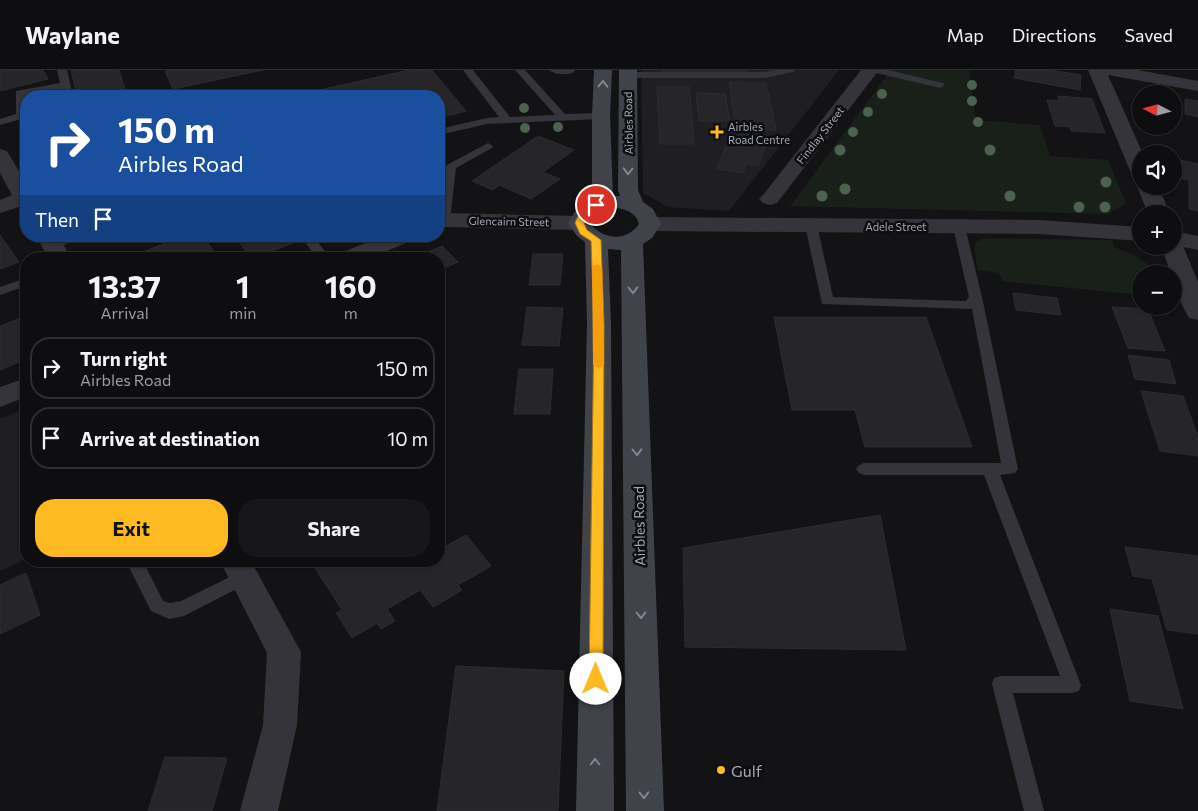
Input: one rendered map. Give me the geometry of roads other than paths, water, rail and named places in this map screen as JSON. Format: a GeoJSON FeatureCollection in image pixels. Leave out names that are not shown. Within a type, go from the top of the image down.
{"type":"FeatureCollection","features":[{"type":"Feature","properties":{"kind":"main road","name":"Airbles Road"},"geometry":{"type":"LineString","coordinates":[[603,70],[601,116],[603,203]]}},
{"type":"Feature","properties":{"kind":"main road","name":"Airbles Road"},"geometry":{"type":"LineString","coordinates":[[628,73],[628,190],[633,205]]}},
{"type":"Feature","properties":{"kind":"main road"},"geometry":{"type":"LineString","coordinates":[[588,232],[618,244],[641,233],[649,218],[644,212],[633,205],[616,202],[603,203],[588,209],[582,215],[588,232],[599,323],[595,811]]}},
{"type":"Feature","properties":{"kind":"main road","name":"Airbles Road"},"geometry":{"type":"LineString","coordinates":[[641,233],[645,811]]}},
{"type":"Feature","properties":{"kind":"street","name":"Findlay Street"},"geometry":{"type":"LineString","coordinates":[[770,199],[870,70]]}},
{"type":"Feature","properties":{"kind":"street"},"geometry":{"type":"LineString","coordinates":[[1097,70],[1132,152]]}},
{"type":"Feature","properties":{"kind":"street"},"geometry":{"type":"LineString","coordinates":[[1108,70],[1198,86]]}},
{"type":"Feature","properties":{"kind":"street"},"geometry":{"type":"LineString","coordinates":[[0,155],[20,189]]}},
{"type":"Feature","properties":{"kind":"street"},"geometry":{"type":"LineString","coordinates":[[0,206],[20,201]]}},
{"type":"Feature","properties":{"kind":"street","name":"Glencairn Street"},"geometry":{"type":"LineString","coordinates":[[445,221],[588,232]]}},
{"type":"Feature","properties":{"kind":"street","name":"Adele Street"},"geometry":{"type":"LineString","coordinates":[[641,233],[811,226],[959,226],[1039,227],[1132,233]]}},
{"type":"Feature","properties":{"kind":"street"},"geometry":{"type":"LineString","coordinates":[[1182,240],[1198,243]]}},
{"type":"Feature","properties":{"kind":"street"},"geometry":{"type":"LineString","coordinates":[[363,252],[388,242]]}},
{"type":"Feature","properties":{"kind":"street"},"geometry":{"type":"LineString","coordinates":[[1176,255],[1198,312]]}},
{"type":"Feature","properties":{"kind":"street"},"geometry":{"type":"LineString","coordinates":[[0,398],[20,390]]}},
{"type":"Feature","properties":{"kind":"street"},"geometry":{"type":"LineString","coordinates":[[239,569],[284,652],[280,725],[259,811]]}},
{"type":"Feature","properties":{"kind":"lane"},"geometry":{"type":"LineString","coordinates":[[62,70],[67,90]]}},
{"type":"Feature","properties":{"kind":"lane"},"geometry":{"type":"LineString","coordinates":[[468,70],[506,119]]}},
{"type":"Feature","properties":{"kind":"lane"},"geometry":{"type":"LineString","coordinates":[[520,70],[563,118]]}},
{"type":"Feature","properties":{"kind":"lane"},"geometry":{"type":"LineString","coordinates":[[554,70],[570,72]]}},
{"type":"Feature","properties":{"kind":"lane"},"geometry":{"type":"LineString","coordinates":[[628,73],[765,73],[790,70]]}},
{"type":"Feature","properties":{"kind":"lane"},"geometry":{"type":"LineString","coordinates":[[875,70],[940,85]]}},
{"type":"Feature","properties":{"kind":"lane"},"geometry":{"type":"LineString","coordinates":[[38,90],[66,84]]}},
{"type":"Feature","properties":{"kind":"lane"},"geometry":{"type":"LineString","coordinates":[[0,122],[20,116]]}},
{"type":"Feature","properties":{"kind":"lane"},"geometry":{"type":"LineString","coordinates":[[445,131],[487,121],[506,119],[601,116]]}},
{"type":"Feature","properties":{"kind":"lane"},"geometry":{"type":"LineString","coordinates":[[445,205],[450,184],[451,166],[488,146]]}},
{"type":"Feature","properties":{"kind":"lane"},"geometry":{"type":"LineString","coordinates":[[811,226],[827,301],[970,305],[976,297]]}},
{"type":"Feature","properties":{"kind":"lane"},"geometry":{"type":"LineString","coordinates":[[864,469],[1010,470],[976,297],[959,226]]}},
{"type":"Feature","properties":{"kind":"lane"},"geometry":{"type":"LineString","coordinates":[[311,242],[319,252]]}},
{"type":"Feature","properties":{"kind":"lane"},"geometry":{"type":"LineString","coordinates":[[0,291],[20,284]]}},
{"type":"Feature","properties":{"kind":"lane"},"geometry":{"type":"LineString","coordinates":[[990,469],[1072,685],[1001,684],[1034,811]]}},
{"type":"Feature","properties":{"kind":"lane"},"geometry":{"type":"LineString","coordinates":[[137,567],[157,606],[169,611],[184,608],[239,569]]}},
{"type":"Feature","properties":{"kind":"place","name":"Airbles Road Centre"},"geometry":{"type":"Point","coordinates":[717,132]}},
{"type":"Feature","properties":{"kind":"place","name":"Gulf"},"geometry":{"type":"Point","coordinates":[721,770]}}]}
